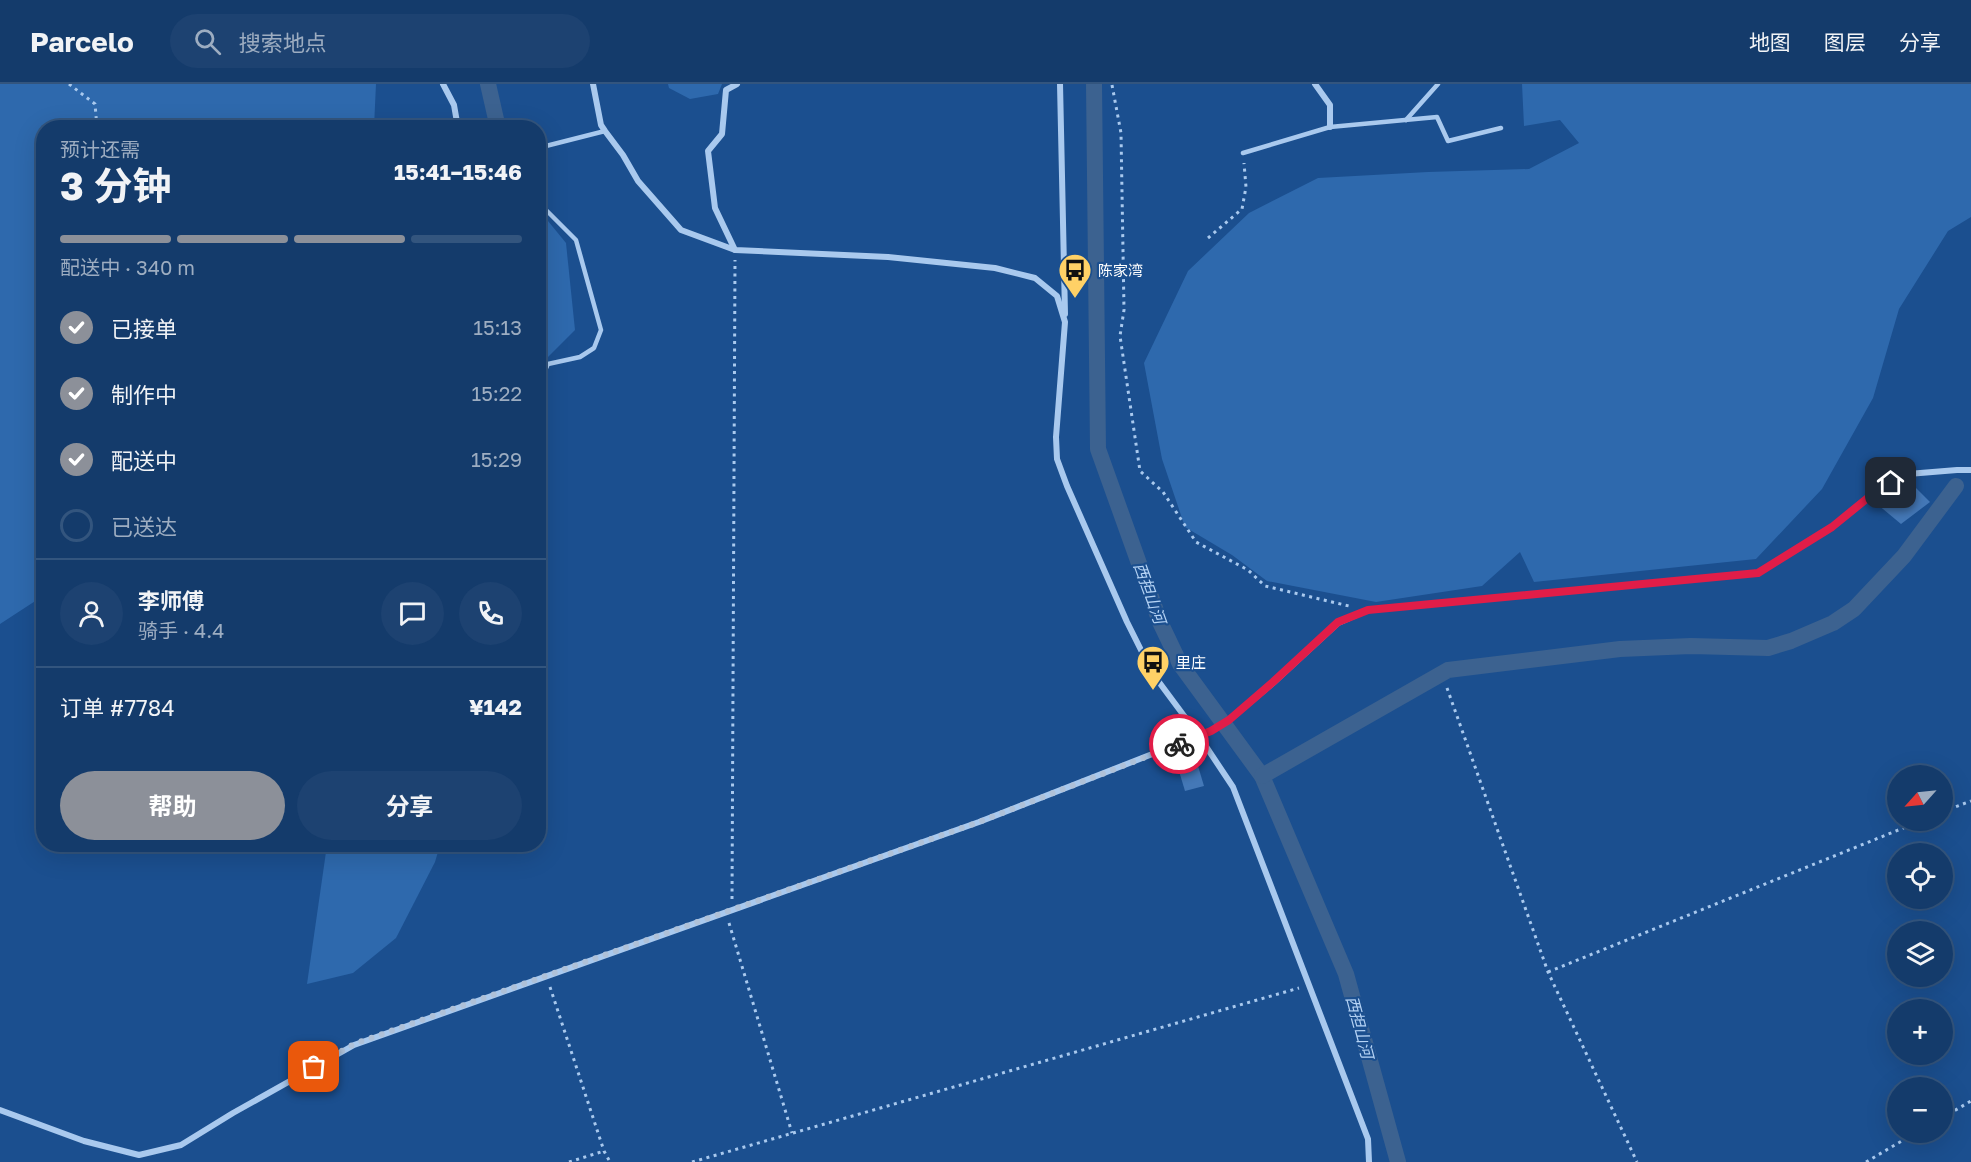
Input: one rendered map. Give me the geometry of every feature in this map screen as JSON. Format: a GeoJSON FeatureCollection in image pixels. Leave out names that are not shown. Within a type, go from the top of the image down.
{"type":"FeatureCollection","features":[{"type":"Feature","properties":{"kind":"street"},"geometry":{"type":"LineString","coordinates":[[443,84],[454,105],[457,120]]}},
{"type":"Feature","properties":{"kind":"street"},"geometry":{"type":"LineString","coordinates":[[593,84],[605,131],[639,181],[681,230],[735,250],[888,257],[995,268],[1035,278],[1057,296],[1065,322]]}},
{"type":"Feature","properties":{"kind":"street"},"geometry":{"type":"LineString","coordinates":[[735,250],[715,208],[708,151],[722,134],[726,90],[737,84]]}},
{"type":"Feature","properties":{"kind":"street"},"geometry":{"type":"LineString","coordinates":[[1060,84],[1065,322],[1056,437],[1057,459],[1127,622],[1153,674],[1233,787],[1368,1139],[1369,1162]]}},
{"type":"Feature","properties":{"kind":"street"},"geometry":{"type":"LineString","coordinates":[[1315,84],[1330,105],[1330,127]]}},
{"type":"Feature","properties":{"kind":"street"},"geometry":{"type":"LineString","coordinates":[[0,1110],[84,1141],[139,1155],[181,1145],[354,1044],[979,822],[1211,731],[1229,720],[1338,622],[1368,610],[1758,573],[1832,527],[1875,492],[1908,474],[1971,470]]}},
{"type":"Feature","properties":{"kind":"lane"},"geometry":{"type":"LineString","coordinates":[[1406,120],[1438,84]]}},
{"type":"Feature","properties":{"kind":"lane"},"geometry":{"type":"LineString","coordinates":[[1243,153],[1330,127],[1437,117],[1448,141],[1501,128]]}},
{"type":"Feature","properties":{"kind":"lane"},"geometry":{"type":"LineString","coordinates":[[546,146],[605,131]]}},
{"type":"Feature","properties":{"kind":"lane"},"geometry":{"type":"LineString","coordinates":[[546,210],[576,240],[601,330],[594,348],[580,357],[548,364],[546,368]]}},
{"type":"Feature","properties":{"kind":"path"},"geometry":{"type":"LineString","coordinates":[[69,84],[95,104],[96,120]]}},
{"type":"Feature","properties":{"kind":"path"},"geometry":{"type":"LineString","coordinates":[[1112,85],[1121,133],[1124,309],[1120,336],[1140,471],[1163,492],[1196,542],[1248,570],[1265,586],[1368,610]]}},
{"type":"Feature","properties":{"kind":"path"},"geometry":{"type":"LineString","coordinates":[[1208,238],[1242,210],[1246,187],[1243,153]]}},
{"type":"Feature","properties":{"kind":"path"},"geometry":{"type":"LineString","coordinates":[[735,250],[729,911],[792,1133]]}},
{"type":"Feature","properties":{"kind":"path"},"geometry":{"type":"LineString","coordinates":[[1447,688],[1548,972],[1637,1162]]}},
{"type":"Feature","properties":{"kind":"path"},"geometry":{"type":"LineString","coordinates":[[1953,808],[1971,801]]}},
{"type":"Feature","properties":{"kind":"path"},"geometry":{"type":"LineString","coordinates":[[1548,972],[1896,831]]}},
{"type":"Feature","properties":{"kind":"path"},"geometry":{"type":"LineString","coordinates":[[546,976],[604,1151],[610,1162]]}},
{"type":"Feature","properties":{"kind":"path"},"geometry":{"type":"LineString","coordinates":[[692,1162],[1309,985]]}},
{"type":"Feature","properties":{"kind":"path"},"geometry":{"type":"LineString","coordinates":[[1953,1112],[1971,1101]]}},
{"type":"Feature","properties":{"kind":"path"},"geometry":{"type":"LineString","coordinates":[[1866,1162],[1898,1143]]}},
{"type":"Feature","properties":{"kind":"path"},"geometry":{"type":"LineString","coordinates":[[569,1162],[604,1151]]}},
{"type":"Feature","properties":{"kind":"shaded area"},"geometry":{"type":"Polygon","coordinates":[[[0,84],[376,84],[374,120],[36,120],[36,601],[0,624],[0,84]]]}},
{"type":"Feature","properties":{"kind":"shaded area"},"geometry":{"type":"Polygon","coordinates":[[[668,84],[722,84],[718,94],[690,99],[669,88],[668,84]]]}},
{"type":"Feature","properties":{"kind":"shaded area"},"geometry":{"type":"Polygon","coordinates":[[[1522,84],[1971,84],[1971,217],[1948,231],[1899,309],[1873,398],[1822,489],[1756,559],[1534,582],[1520,552],[1482,586],[1376,602],[1267,581],[1232,555],[1185,527],[1162,459],[1144,363],[1188,271],[1249,213],[1318,178],[1529,169],[1579,143],[1560,120],[1524,126],[1522,84]]]}},
{"type":"Feature","properties":{"kind":"shaded area"},"geometry":{"type":"Polygon","coordinates":[[[546,219],[566,243],[575,330],[546,359],[546,219]]]}},
{"type":"Feature","properties":{"kind":"shaded area"},"geometry":{"type":"Polygon","coordinates":[[[326,852],[438,852],[396,938],[353,973],[307,984],[326,852]]]}},
{"type":"Feature","properties":{"kind":"building"},"geometry":{"type":"Polygon","coordinates":[[[1911,483],[1930,502],[1901,524],[1877,504],[1911,483]]]}},
{"type":"Feature","properties":{"kind":"building"},"geometry":{"type":"Polygon","coordinates":[[[1195,756],[1204,786],[1185,791],[1176,761],[1195,756]]]}},
{"type":"Feature","properties":{"kind":"waterway"},"geometry":{"type":"LineString","coordinates":[[488,84],[496,120]]}},
{"type":"Feature","properties":{"kind":"waterway","name":"西担山河"},"geometry":{"type":"LineString","coordinates":[[1094,84],[1098,449],[1160,622],[1180,664],[1262,776],[1346,974],[1398,1162]]}},
{"type":"Feature","properties":{"kind":"waterway"},"geometry":{"type":"LineString","coordinates":[[1262,776],[1448,670],[1620,649],[1691,646],[1768,648],[1791,641],[1833,623],[1854,609],[1904,556],[1956,486]]}},
{"type":"Feature","properties":{"kind":"way so far"},"geometry":{"type":"LineString","coordinates":[[314,1067],[354,1044],[979,822],[1179,744]]}},
{"type":"Feature","properties":{"kind":"place","name":"陈家湾"},"geometry":{"type":"Point","coordinates":[1075,299]}},
{"type":"Feature","properties":{"kind":"place","name":"里庄"},"geometry":{"type":"Point","coordinates":[1153,691]}},
{"type":"Feature","properties":{"kind":"route"},"geometry":{"type":"LineString","coordinates":[[1179,744],[1211,731],[1229,720],[1338,622],[1368,610],[1758,573],[1832,527],[1875,492],[1891,483]]}}]}
